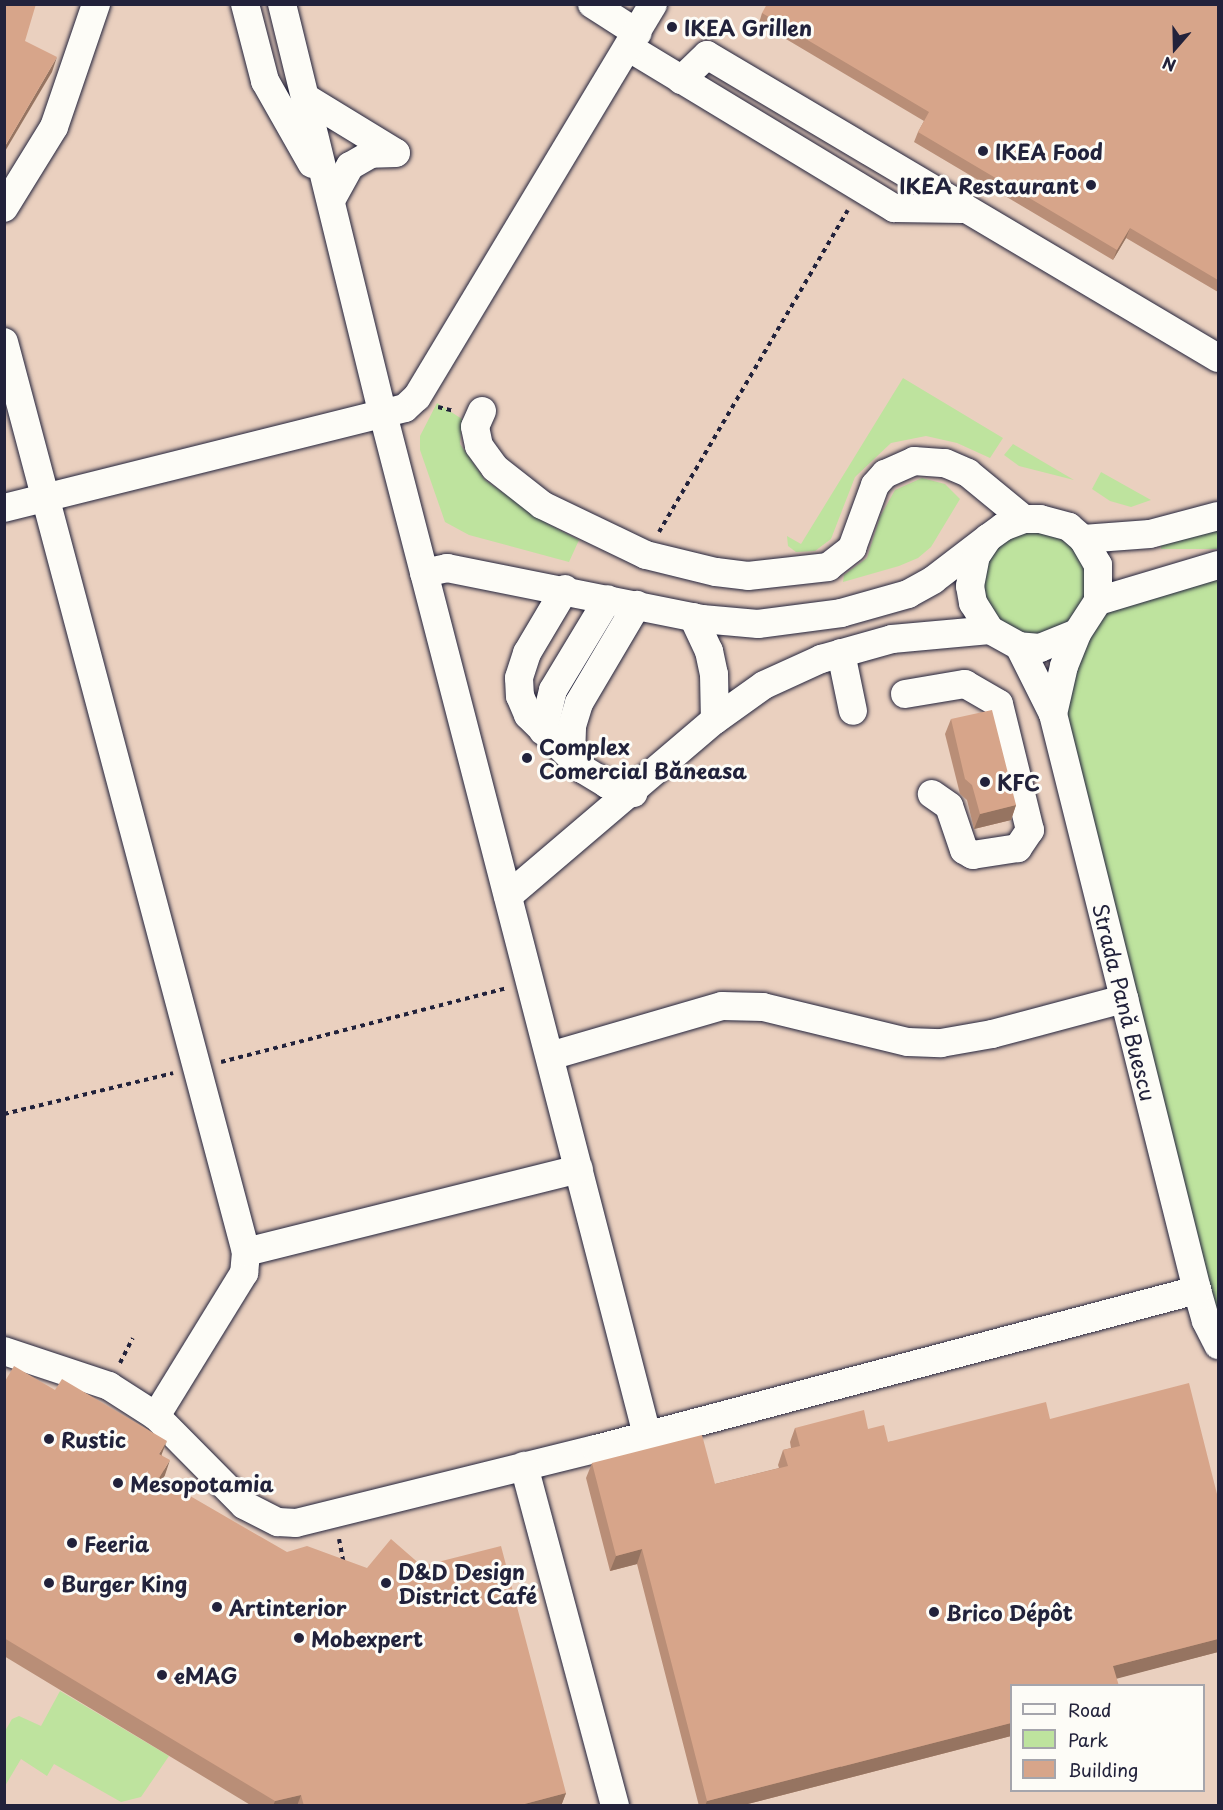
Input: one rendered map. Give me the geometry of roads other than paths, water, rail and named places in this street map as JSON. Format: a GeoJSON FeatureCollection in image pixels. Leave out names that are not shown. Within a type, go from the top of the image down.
{"type":"FeatureCollection","features":[{"type":"Feature","properties":{"kind":"street"},"geometry":{"type":"LineString","coordinates":[[4,208],[54,127],[71,88],[96,4]]}},
{"type":"Feature","properties":{"kind":"street"},"geometry":{"type":"LineString","coordinates":[[245,4],[268,88],[331,200]]}},
{"type":"Feature","properties":{"kind":"street"},"geometry":{"type":"LineString","coordinates":[[259,4],[278,76],[287,98],[316,141]]}},
{"type":"Feature","properties":{"kind":"street"},"geometry":{"type":"LineString","coordinates":[[282,4],[383,414],[647,1435]]}},
{"type":"Feature","properties":{"kind":"street"},"geometry":{"type":"LineString","coordinates":[[592,4],[681,80],[894,208],[964,209],[1218,358]]}},
{"type":"Feature","properties":{"kind":"street"},"geometry":{"type":"LineString","coordinates":[[4,508],[405,408],[417,397],[653,4]]}},
{"type":"Feature","properties":{"kind":"street"},"geometry":{"type":"LineString","coordinates":[[306,98],[396,153],[371,154],[350,166],[331,200]]}},
{"type":"Feature","properties":{"kind":"street"},"geometry":{"type":"LineString","coordinates":[[4,342],[246,1252],[244,1273],[156,1416]]}},
{"type":"Feature","properties":{"kind":"street"},"geometry":{"type":"LineString","coordinates":[[482,411],[475,427],[479,446],[503,475],[561,516],[646,555],[748,576],[828,567],[852,548],[874,485],[885,474],[914,461],[945,463],[968,472],[1024,519]]}},
{"type":"Feature","properties":{"kind":"street"},"geometry":{"type":"LineString","coordinates":[[1083,538],[1150,534],[1218,516]]}},
{"type":"Feature","properties":{"kind":"street"},"geometry":{"type":"LineString","coordinates":[[424,573],[447,568],[565,589],[693,617],[758,624],[841,613],[889,601],[933,580],[988,538],[1024,519],[1054,521],[1083,538],[1098,565],[1098,601],[1077,633],[1040,648],[1019,646],[990,630],[973,603],[970,586],[976,556],[988,538]]}},
{"type":"Feature","properties":{"kind":"street"},"geometry":{"type":"LineString","coordinates":[[1098,601],[1218,565]]}},
{"type":"Feature","properties":{"kind":"street"},"geometry":{"type":"LineString","coordinates":[[565,589],[527,653],[519,678],[524,705],[543,731],[570,757],[607,784],[633,793]]}},
{"type":"Feature","properties":{"kind":"street"},"geometry":{"type":"LineString","coordinates":[[543,731],[553,690],[608,599]]}},
{"type":"Feature","properties":{"kind":"street"},"geometry":{"type":"LineString","coordinates":[[570,757],[572,726],[579,703],[637,605]]}},
{"type":"Feature","properties":{"kind":"street"},"geometry":{"type":"LineString","coordinates":[[693,617],[712,662],[715,720]]}},
{"type":"Feature","properties":{"kind":"street"},"geometry":{"type":"LineString","coordinates":[[508,896],[633,793],[715,720],[764,685],[841,653],[892,639],[990,630]]}},
{"type":"Feature","properties":{"kind":"street","name":"Strada Pană Buescu"},"geometry":{"type":"LineString","coordinates":[[1053,714],[1064,666],[1077,633]]}},
{"type":"Feature","properties":{"kind":"street","name":"Strada Pană Buescu"},"geometry":{"type":"LineString","coordinates":[[1019,646],[1053,714],[1197,1290],[1206,1321],[1218,1345]]}},
{"type":"Feature","properties":{"kind":"street"},"geometry":{"type":"LineString","coordinates":[[841,653],[853,711]]}},
{"type":"Feature","properties":{"kind":"street"},"geometry":{"type":"LineString","coordinates":[[905,694],[964,684],[999,704],[1030,831],[1018,848],[973,855],[964,850],[949,806],[932,794]]}},
{"type":"Feature","properties":{"kind":"street"},"geometry":{"type":"LineString","coordinates":[[550,1056],[722,1006],[763,1007],[908,1042],[941,1043],[992,1034],[1124,999]]}},
{"type":"Feature","properties":{"kind":"street"},"geometry":{"type":"LineString","coordinates":[[246,1252],[579,1169]]}},
{"type":"Feature","properties":{"kind":"street"},"geometry":{"type":"LineString","coordinates":[[4,1351],[109,1386],[156,1416],[244,1505],[278,1522],[316,1520],[1197,1290]]}},
{"type":"Feature","properties":{"kind":"street","name":"Strada Pană Buescu"},"geometry":{"type":"LineString","coordinates":[[1197,1290],[1218,1314]]}},
{"type":"Feature","properties":{"kind":"street"},"geometry":{"type":"LineString","coordinates":[[524,1466],[615,1806]]}},
{"type":"Feature","properties":{"kind":"place","name":"IKEA Grillen"},"geometry":{"type":"Point","coordinates":[672,27]}},
{"type":"Feature","properties":{"kind":"place","name":"IKEA Food"},"geometry":{"type":"Point","coordinates":[983,151]}},
{"type":"Feature","properties":{"kind":"place","name":"IKEA Restaurant"},"geometry":{"type":"Point","coordinates":[1091,185]}},
{"type":"Feature","properties":{"kind":"place","name":"Complex Comercial Băneasa"},"geometry":{"type":"Point","coordinates":[527,758]}},
{"type":"Feature","properties":{"kind":"place","name":"KFC"},"geometry":{"type":"Point","coordinates":[985,782]}},
{"type":"Feature","properties":{"kind":"place","name":"Rustic"},"geometry":{"type":"Point","coordinates":[49,1439]}},
{"type":"Feature","properties":{"kind":"place","name":"Mesopotamia"},"geometry":{"type":"Point","coordinates":[118,1483]}},
{"type":"Feature","properties":{"kind":"place","name":"Feeria"},"geometry":{"type":"Point","coordinates":[72,1543]}},
{"type":"Feature","properties":{"kind":"place","name":"Burger King"},"geometry":{"type":"Point","coordinates":[49,1583]}},
{"type":"Feature","properties":{"kind":"place","name":"D&D Design District Café"},"geometry":{"type":"Point","coordinates":[386,1583]}},
{"type":"Feature","properties":{"kind":"place","name":"Artinterior"},"geometry":{"type":"Point","coordinates":[217,1607]}},
{"type":"Feature","properties":{"kind":"place","name":"Brico Dépôt"},"geometry":{"type":"Point","coordinates":[934,1612]}},
{"type":"Feature","properties":{"kind":"place","name":"Mobexpert"},"geometry":{"type":"Point","coordinates":[299,1638]}},
{"type":"Feature","properties":{"kind":"place","name":"eMAG"},"geometry":{"type":"Point","coordinates":[162,1675]}}]}
